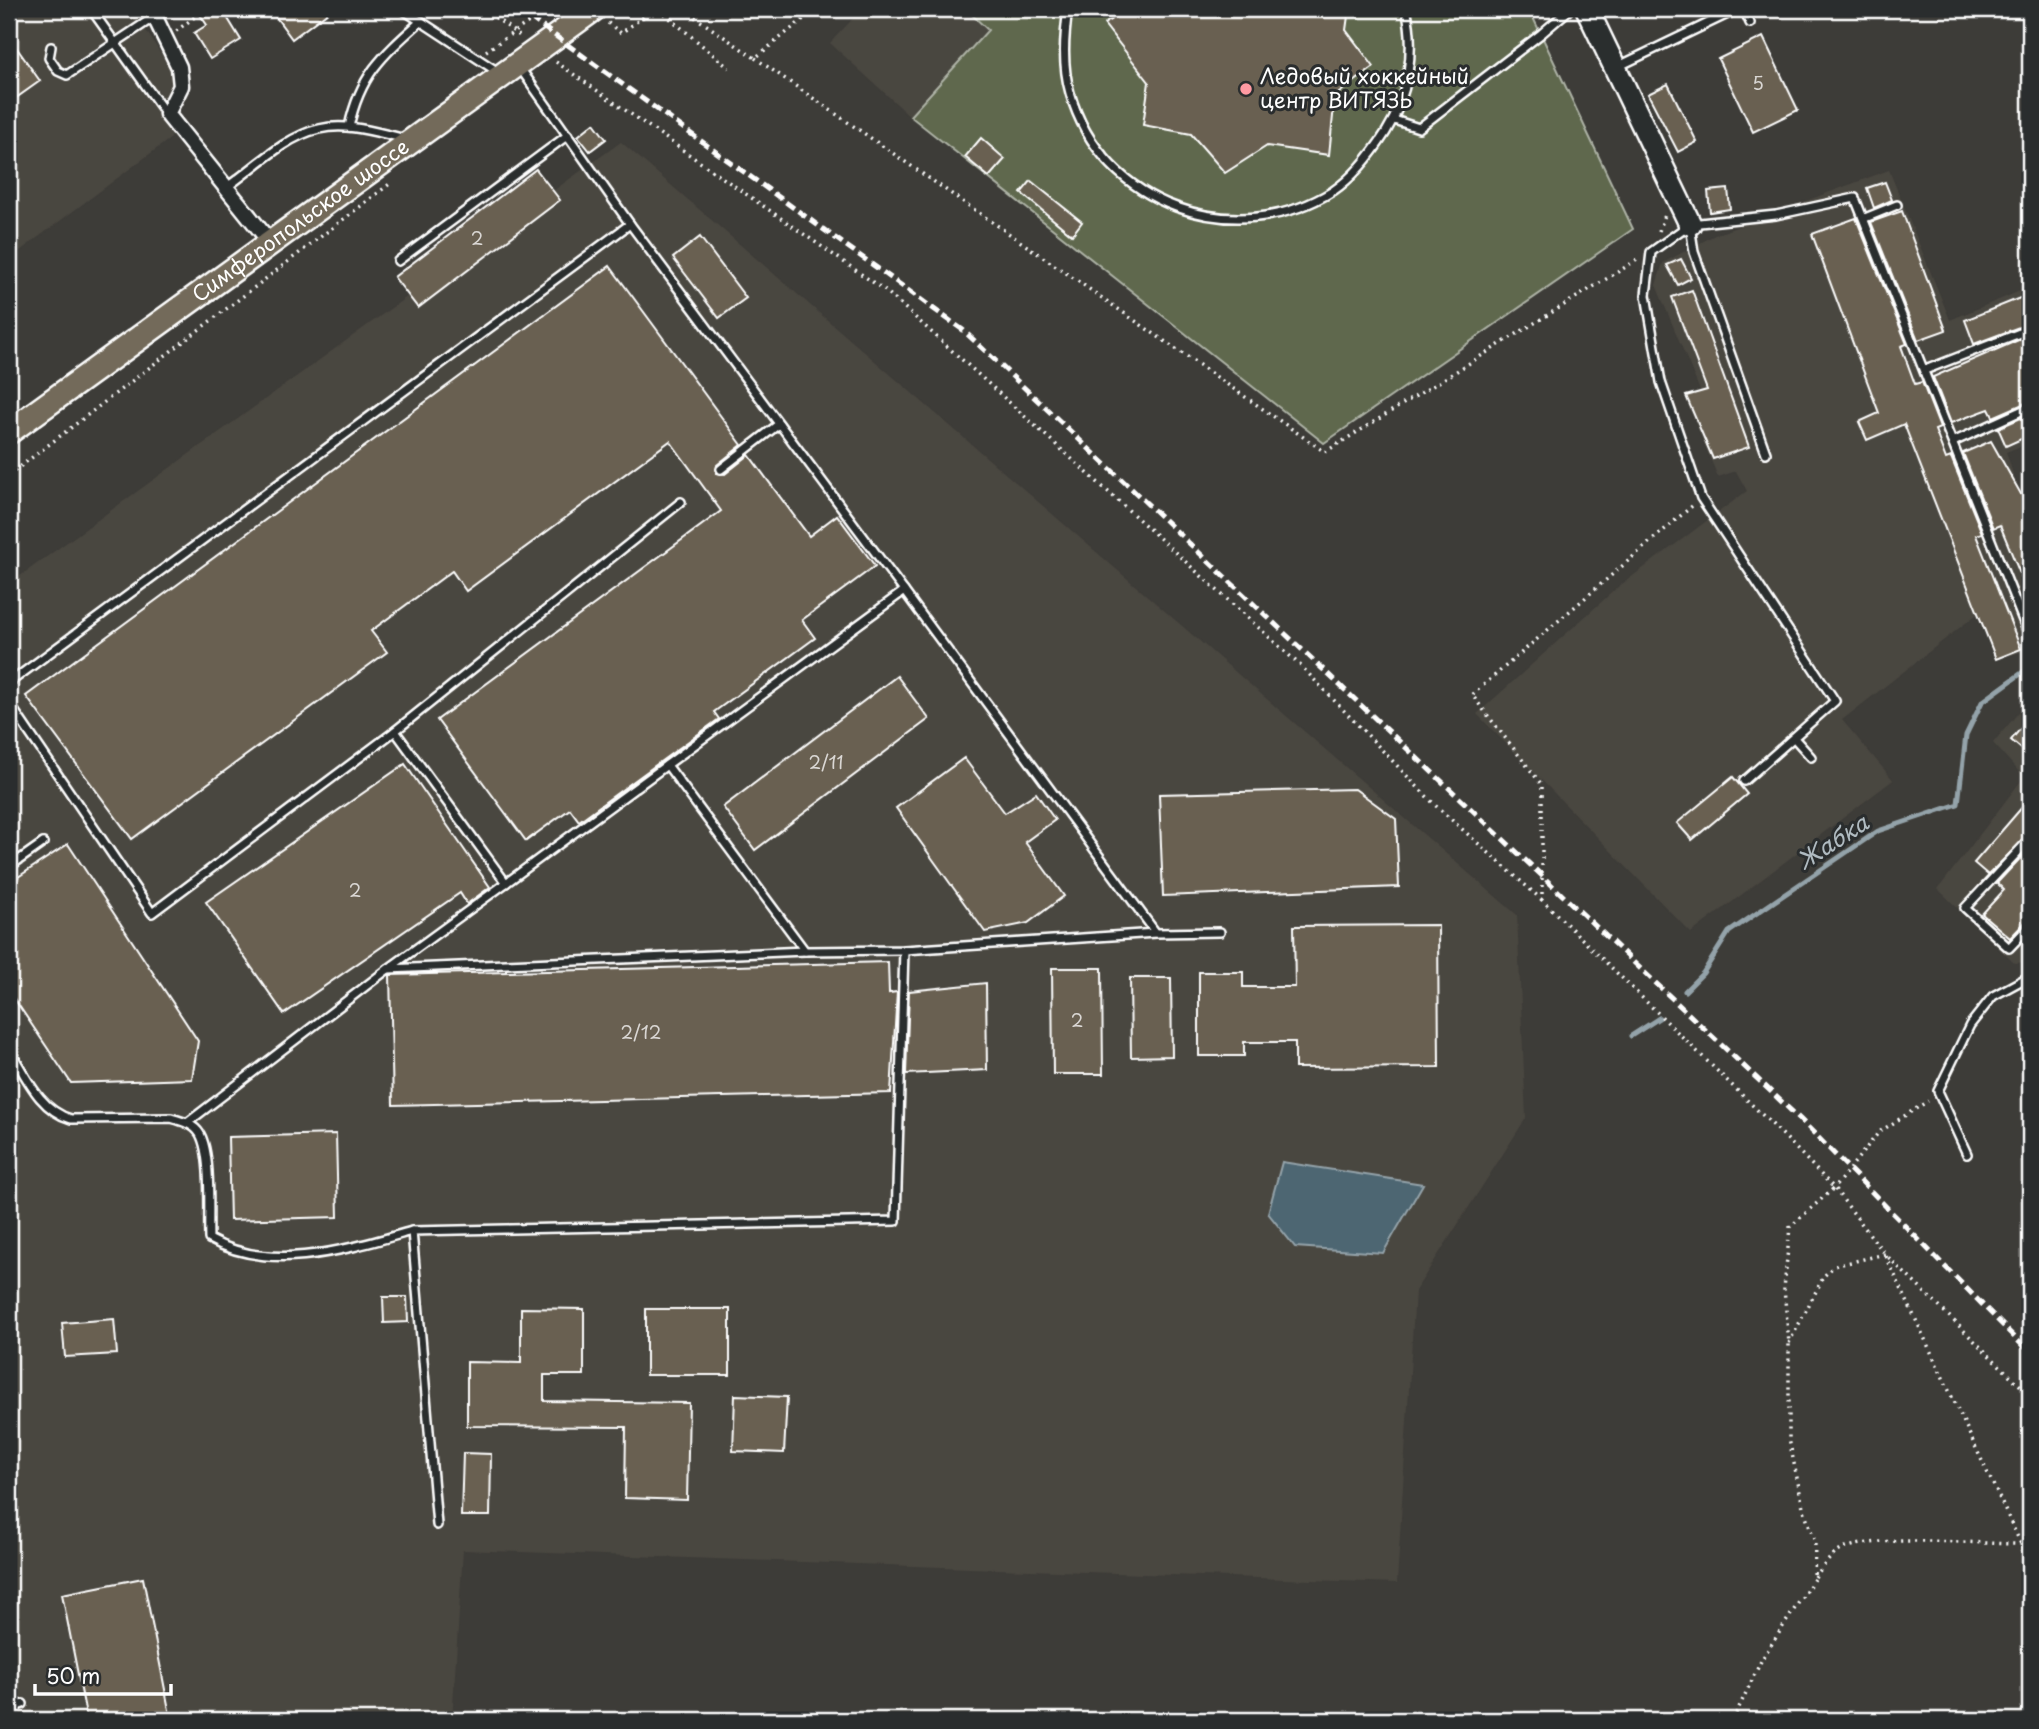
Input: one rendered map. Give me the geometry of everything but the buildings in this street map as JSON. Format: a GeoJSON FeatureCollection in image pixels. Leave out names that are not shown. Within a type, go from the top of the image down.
{"type":"FeatureCollection","features":[{"type":"Feature","properties":{"kind":"main road","name":"Симферопольское шоссе"},"geometry":{"type":"LineString","coordinates":[[9,432],[537,48],[598,14]]}},
{"type":"Feature","properties":{"kind":"street"},"geometry":{"type":"LineString","coordinates":[[1587,9],[1689,224]]}},
{"type":"Feature","properties":{"kind":"street"},"geometry":{"type":"LineString","coordinates":[[153,12],[179,68],[181,86],[167,114],[269,241]]}},
{"type":"Feature","properties":{"kind":"lane"},"geometry":{"type":"LineString","coordinates":[[91,9],[167,114]]}},
{"type":"Feature","properties":{"kind":"lane"},"geometry":{"type":"LineString","coordinates":[[402,9],[476,57],[509,69],[568,135],[630,224],[1156,933]]}},
{"type":"Feature","properties":{"kind":"lane"},"geometry":{"type":"LineString","coordinates":[[1068,9],[1063,47],[1070,93],[1088,136],[1118,173],[1156,200],[1200,216],[1246,219],[1292,211],[1334,190],[1369,159],[1394,120],[1406,85],[1410,49],[1406,9]]}},
{"type":"Feature","properties":{"kind":"lane"},"geometry":{"type":"LineString","coordinates":[[1394,120],[1419,128],[1570,9]]}},
{"type":"Feature","properties":{"kind":"lane"},"geometry":{"type":"LineString","coordinates":[[1616,68],[1738,9]]}},
{"type":"Feature","properties":{"kind":"lane"},"geometry":{"type":"LineString","coordinates":[[1744,9],[1750,23]]}},
{"type":"Feature","properties":{"kind":"lane"},"geometry":{"type":"LineString","coordinates":[[51,47],[49,58],[58,71],[67,75],[153,12]]}},
{"type":"Feature","properties":{"kind":"lane"},"geometry":{"type":"LineString","coordinates":[[349,127],[359,88],[372,68],[421,21]]}},
{"type":"Feature","properties":{"kind":"lane"},"geometry":{"type":"LineString","coordinates":[[227,187],[298,138],[319,129],[349,127],[410,140]]}},
{"type":"Feature","properties":{"kind":"lane"},"geometry":{"type":"LineString","coordinates":[[398,261],[568,135]]}},
{"type":"Feature","properties":{"kind":"lane"},"geometry":{"type":"LineString","coordinates":[[1744,781],[1835,701],[1701,498],[1661,382],[1646,295],[1651,252],[1689,224],[1776,215],[1855,198],[2030,638]]}},
{"type":"Feature","properties":{"kind":"lane"},"geometry":{"type":"LineString","coordinates":[[1864,218],[1897,205]]}},
{"type":"Feature","properties":{"kind":"lane"},"geometry":{"type":"LineString","coordinates":[[9,683],[630,224]]}},
{"type":"Feature","properties":{"kind":"lane"},"geometry":{"type":"LineString","coordinates":[[1689,224],[1694,252],[1766,453]]}},
{"type":"Feature","properties":{"kind":"lane"},"geometry":{"type":"LineString","coordinates":[[1925,370],[2030,329]]}},
{"type":"Feature","properties":{"kind":"lane"},"geometry":{"type":"LineString","coordinates":[[1953,442],[2030,407]]}},
{"type":"Feature","properties":{"kind":"lane"},"geometry":{"type":"LineString","coordinates":[[721,469],[779,424]]}},
{"type":"Feature","properties":{"kind":"lane"},"geometry":{"type":"LineString","coordinates":[[9,703],[152,913],[395,731],[681,502]]}},
{"type":"Feature","properties":{"kind":"lane"},"geometry":{"type":"LineString","coordinates":[[187,1122],[388,969],[904,591]]}},
{"type":"Feature","properties":{"kind":"lane"},"geometry":{"type":"LineString","coordinates":[[395,731],[506,883]]}},
{"type":"Feature","properties":{"kind":"lane"},"geometry":{"type":"LineString","coordinates":[[1794,738],[1811,757]]}},
{"type":"Feature","properties":{"kind":"lane"},"geometry":{"type":"LineString","coordinates":[[667,765],[805,951]]}},
{"type":"Feature","properties":{"kind":"lane"},"geometry":{"type":"LineString","coordinates":[[2030,839],[1965,908],[2008,948],[2030,926]]}},
{"type":"Feature","properties":{"kind":"lane"},"geometry":{"type":"LineString","coordinates":[[9,867],[43,843]]}},
{"type":"Feature","properties":{"kind":"lane"},"geometry":{"type":"LineString","coordinates":[[388,969],[805,951],[904,950],[1156,933],[1220,932]]}},
{"type":"Feature","properties":{"kind":"lane"},"geometry":{"type":"LineString","coordinates":[[9,1049],[45,1106],[56,1114],[71,1119],[171,1118],[187,1122],[200,1133],[204,1149],[209,1239],[230,1251],[262,1255],[331,1254],[412,1231],[896,1221],[904,950]]}},
{"type":"Feature","properties":{"kind":"lane"},"geometry":{"type":"LineString","coordinates":[[1967,1154],[1938,1091],[1970,1025],[1993,996],[2030,976]]}},
{"type":"Feature","properties":{"kind":"lane"},"geometry":{"type":"LineString","coordinates":[[412,1231],[437,1525]]}},
{"type":"Feature","properties":{"kind":"lane"},"geometry":{"type":"LineString","coordinates":[[9,1709],[23,1704]]}},
{"type":"Feature","properties":{"kind":"path"},"geometry":{"type":"LineString","coordinates":[[166,39],[205,9]]}},
{"type":"Feature","properties":{"kind":"path"},"geometry":{"type":"LineString","coordinates":[[484,9],[537,48]]}},
{"type":"Feature","properties":{"kind":"path"},"geometry":{"type":"LineString","coordinates":[[476,57],[548,9]]}},
{"type":"Feature","properties":{"kind":"path"},"geometry":{"type":"LineString","coordinates":[[598,14],[621,33],[657,9],[729,68]]}},
{"type":"Feature","properties":{"kind":"path"},"geometry":{"type":"LineString","coordinates":[[683,9],[1325,452],[1651,252]]}},
{"type":"Feature","properties":{"kind":"path"},"geometry":{"type":"LineString","coordinates":[[755,58],[817,9]]}},
{"type":"Feature","properties":{"kind":"path"},"geometry":{"type":"LineString","coordinates":[[562,54],[553,60],[887,292],[1301,666],[1436,806],[1542,900],[1834,1188],[1885,1254],[2030,1395]]}},
{"type":"Feature","properties":{"kind":"path"},"geometry":{"type":"LineString","coordinates":[[9,475],[395,180]]}},
{"type":"Feature","properties":{"kind":"path"},"geometry":{"type":"LineString","coordinates":[[1542,900],[1542,785],[1472,695],[1701,498]]}},
{"type":"Feature","properties":{"kind":"path"},"geometry":{"type":"LineString","coordinates":[[1814,1578],[1815,1542],[1803,1507],[1789,1438],[1789,1343],[1784,1289],[1790,1227],[1834,1188],[1879,1132],[1922,1108],[1938,1091]]}},
{"type":"Feature","properties":{"kind":"path"},"geometry":{"type":"LineString","coordinates":[[1789,1343],[1824,1276],[1833,1266],[1885,1254]]}},
{"type":"Feature","properties":{"kind":"path"},"geometry":{"type":"LineString","coordinates":[[1885,1254],[2021,1545],[2030,1553]]}},
{"type":"Feature","properties":{"kind":"path"},"geometry":{"type":"LineString","coordinates":[[1733,1720],[1762,1659],[1830,1556],[1848,1547],[1873,1543],[2021,1545]]}},
{"type":"Feature","properties":{"kind":"shaded area"},"geometry":{"type":"Polygon","coordinates":[[[9,9],[132,9],[178,80],[171,138],[9,259],[9,9]]]}},
{"type":"Feature","properties":{"kind":"shaded area"},"geometry":{"type":"Polygon","coordinates":[[[862,9],[966,9],[988,29],[910,116],[830,43],[862,9]]]}},
{"type":"Feature","properties":{"kind":"shaded area"},"geometry":{"type":"Polygon","coordinates":[[[621,142],[1517,915],[1526,1118],[1415,1291],[1397,1583],[463,1550],[452,1720],[9,1720],[9,584],[408,296],[418,308],[559,201],[553,191],[621,142]]]}},
{"type":"Feature","properties":{"kind":"shaded area"},"geometry":{"type":"Polygon","coordinates":[[[1889,170],[1950,320],[2030,287],[2030,442],[2006,452],[2030,526],[2030,650],[1995,659],[1977,614],[1842,720],[1893,780],[1691,933],[1477,714],[1618,587],[1747,491],[1736,471],[1718,477],[1686,400],[1701,393],[1656,285],[1663,263],[1715,235],[1889,170]]]}},
{"type":"Feature","properties":{"kind":"shaded area"},"geometry":{"type":"Polygon","coordinates":[[[2030,699],[2030,962],[2014,963],[1938,889],[2024,777],[1993,743],[2030,699]]]}},
{"type":"Feature","properties":{"kind":"green space"},"geometry":{"type":"Polygon","coordinates":[[[966,9],[1529,9],[1633,229],[1324,443],[910,116],[988,30],[966,9]]]}},
{"type":"Feature","properties":{"kind":"water"},"geometry":{"type":"Polygon","coordinates":[[[1282,1162],[1423,1184],[1383,1253],[1295,1247],[1268,1213],[1282,1162]]]}},
{"type":"Feature","properties":{"kind":"waterway","name":"Жабка"},"geometry":{"type":"LineString","coordinates":[[1685,991],[1703,973],[1729,932],[1878,831],[1958,804],[1966,735],[1982,702],[2030,667]]}},
{"type":"Feature","properties":{"kind":"waterway","name":"Жабка"},"geometry":{"type":"LineString","coordinates":[[1631,1036],[1659,1018]]}},
{"type":"Feature","properties":{"kind":"railway"},"geometry":{"type":"LineString","coordinates":[[518,9],[963,330],[1800,1119],[2030,1353]]}},
{"type":"Feature","properties":{"kind":"place","name":"Ледовый хоккейный центр ВИТЯЗЬ"},"geometry":{"type":"Point","coordinates":[1246,89]}}]}
